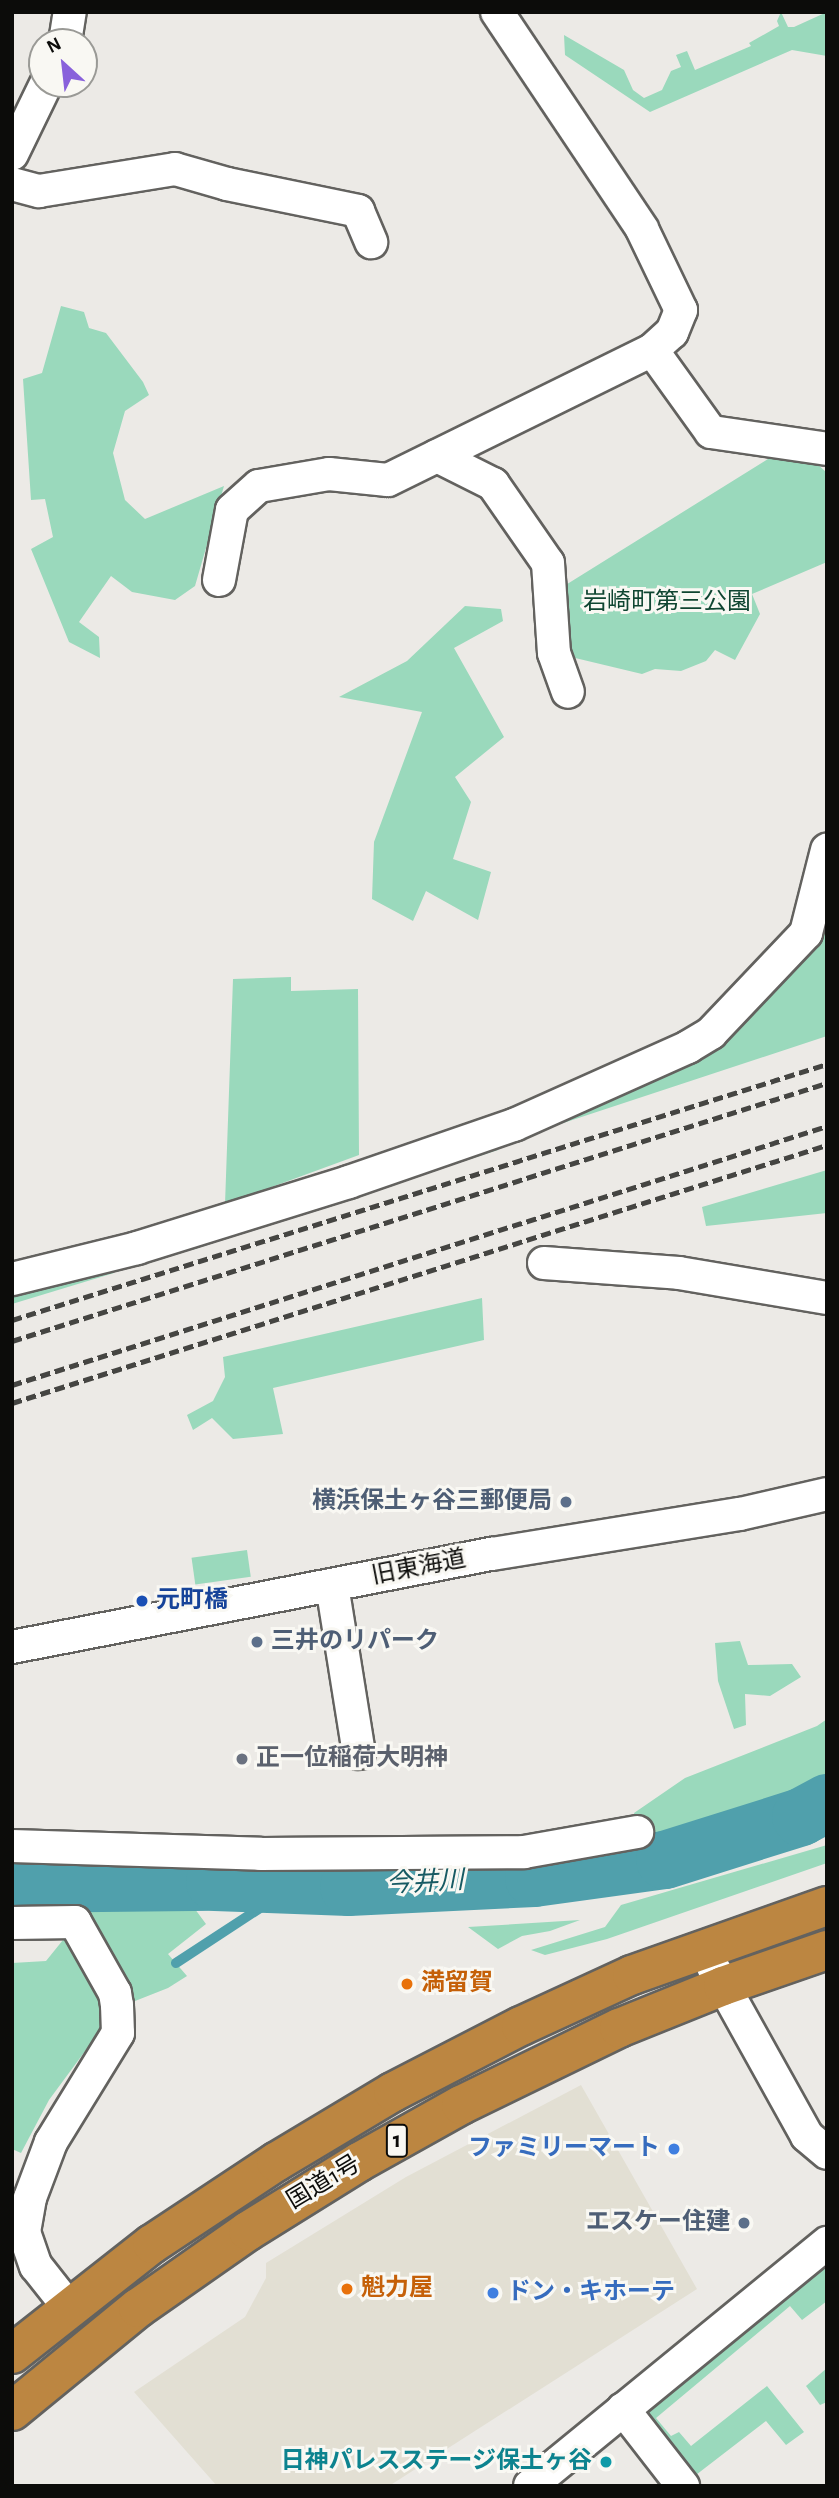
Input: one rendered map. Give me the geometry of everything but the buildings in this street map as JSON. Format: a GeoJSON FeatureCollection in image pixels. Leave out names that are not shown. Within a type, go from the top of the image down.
{"type":"FeatureCollection","features":[{"type":"Feature","properties":{"kind":"highway","name":"国道1号"},"geometry":{"type":"LineString","coordinates":[[12,2354],[152,2244],[393,2092],[533,2021],[632,1975],[827,1906]]}},
{"type":"Feature","properties":{"kind":"highway","name":"国道1号"},"geometry":{"type":"LineString","coordinates":[[12,2412],[138,2308],[248,2231],[359,2162],[497,2087],[620,2028],[723,1986],[827,1950]]}},
{"type":"Feature","properties":{"kind":"street"},"geometry":{"type":"LineString","coordinates":[[219,580],[232,510],[259,486],[329,474],[388,480],[652,350],[672,332],[681,310],[642,229],[497,12]]}},
{"type":"Feature","properties":{"kind":"street"},"geometry":{"type":"LineString","coordinates":[[12,154],[39,98]]}},
{"type":"Feature","properties":{"kind":"street"},"geometry":{"type":"LineString","coordinates":[[12,184],[39,191],[175,169],[227,184],[358,211],[371,242]]}},
{"type":"Feature","properties":{"kind":"street"},"geometry":{"type":"LineString","coordinates":[[652,350],[712,432],[827,449]]}},
{"type":"Feature","properties":{"kind":"street"},"geometry":{"type":"LineString","coordinates":[[438,456],[493,484],[548,563],[554,653],[568,692]]}},
{"type":"Feature","properties":{"kind":"street"},"geometry":{"type":"LineString","coordinates":[[12,1279],[137,1248],[362,1177],[514,1125],[688,1047],[711,1033],[806,933],[827,850]]}},
{"type":"Feature","properties":{"kind":"street"},"geometry":{"type":"LineString","coordinates":[[544,1263],[679,1272],[827,1298]]}},
{"type":"Feature","properties":{"kind":"street","name":"旧東海道"},"geometry":{"type":"LineString","coordinates":[[12,1647],[492,1554],[740,1514],[827,1494]]}},
{"type":"Feature","properties":{"kind":"street"},"geometry":{"type":"LineString","coordinates":[[332,1585],[359,1753]]}},
{"type":"Feature","properties":{"kind":"street"},"geometry":{"type":"LineString","coordinates":[[12,1846],[261,1854],[524,1852],[637,1832]]}},
{"type":"Feature","properties":{"kind":"street"},"geometry":{"type":"LineString","coordinates":[[12,1923],[75,1922],[114,1993],[117,2005],[118,2033],[51,2142],[30,2198],[24,2232],[36,2266],[70,2309]]}},
{"type":"Feature","properties":{"kind":"street"},"geometry":{"type":"LineString","coordinates":[[703,1949],[807,2136],[827,2153]]}},
{"type":"Feature","properties":{"kind":"street"},"geometry":{"type":"LineString","coordinates":[[530,2486],[827,2243]]}},
{"type":"Feature","properties":{"kind":"street"},"geometry":{"type":"LineString","coordinates":[[623,2409],[682,2486]]}},
{"type":"Feature","properties":{"kind":"shaded area"},"geometry":{"type":"Polygon","coordinates":[[[581,2085],[697,2289],[389,2486],[217,2486],[134,2392],[245,2317],[266,2278],[266,2263],[406,2177],[581,2085]]]}},
{"type":"Feature","properties":{"kind":"green space"},"geometry":{"type":"Polygon","coordinates":[[[781,12],[788,27],[794,27],[827,12],[827,56],[792,50],[650,112],[565,55],[564,35],[624,70],[633,90],[644,98],[662,90],[671,71],[681,67],[676,55],[687,51],[695,70],[751,46],[749,43],[779,26],[777,21],[781,12]]]}},
{"type":"Feature","properties":{"kind":"green space"},"geometry":{"type":"Polygon","coordinates":[[[61,306],[84,312],[89,328],[106,333],[143,382],[149,395],[125,411],[113,453],[125,500],[145,519],[224,486],[195,586],[175,600],[132,592],[111,576],[79,622],[99,637],[100,658],[69,642],[31,549],[53,537],[45,499],[31,500],[23,379],[42,373],[61,306]]]}},
{"type":"Feature","properties":{"kind":"green space","name":"岩崎町第三公園"},"geometry":{"type":"Polygon","coordinates":[[[776,454],[813,460],[827,473],[827,562],[752,594],[760,614],[735,660],[715,650],[706,661],[681,671],[655,669],[642,674],[571,657],[556,591],[776,454]]]}},
{"type":"Feature","properties":{"kind":"green space"},"geometry":{"type":"Polygon","coordinates":[[[465,606],[501,609],[503,621],[454,648],[504,737],[455,777],[471,802],[453,859],[491,872],[478,920],[426,891],[413,921],[372,899],[374,842],[422,712],[339,697],[407,661],[465,606]]]}},
{"type":"Feature","properties":{"kind":"green space"},"geometry":{"type":"Polygon","coordinates":[[[827,902],[827,1036],[497,1145],[498,1150],[192,1250],[188,1240],[719,1041],[827,902]]]}},
{"type":"Feature","properties":{"kind":"green space"},"geometry":{"type":"Polygon","coordinates":[[[291,977],[291,991],[358,989],[359,1155],[225,1204],[233,979],[291,977]]]}},
{"type":"Feature","properties":{"kind":"green space"},"geometry":{"type":"Polygon","coordinates":[[[827,1170],[827,1213],[706,1226],[702,1207],[827,1170]]]}},
{"type":"Feature","properties":{"kind":"green space"},"geometry":{"type":"Polygon","coordinates":[[[111,1263],[114,1273],[12,1304],[12,1288],[111,1263]]]}},
{"type":"Feature","properties":{"kind":"green space"},"geometry":{"type":"Polygon","coordinates":[[[482,1298],[484,1340],[273,1388],[283,1434],[233,1439],[212,1418],[193,1430],[187,1415],[213,1401],[225,1377],[223,1357],[482,1298]]]}},
{"type":"Feature","properties":{"kind":"green space"},"geometry":{"type":"Polygon","coordinates":[[[247,1550],[251,1577],[195,1585],[192,1558],[247,1550]]]}},
{"type":"Feature","properties":{"kind":"green space"},"geometry":{"type":"Polygon","coordinates":[[[740,1641],[748,1665],[792,1664],[801,1677],[770,1696],[745,1694],[746,1725],[734,1729],[718,1681],[715,1643],[740,1641]]]}},
{"type":"Feature","properties":{"kind":"green space"},"geometry":{"type":"Polygon","coordinates":[[[827,1719],[827,1779],[721,1821],[640,1845],[634,1813],[685,1778],[817,1726],[827,1719]]]}},
{"type":"Feature","properties":{"kind":"green space"},"geometry":{"type":"Polygon","coordinates":[[[827,1845],[827,1863],[607,1939],[545,1955],[531,1950],[605,1927],[621,1905],[827,1845]]]}},
{"type":"Feature","properties":{"kind":"green space"},"geometry":{"type":"Polygon","coordinates":[[[192,1905],[206,1924],[168,1954],[187,1976],[168,1988],[130,2003],[88,1914],[90,1907],[192,1905]]]}},
{"type":"Feature","properties":{"kind":"green space"},"geometry":{"type":"Polygon","coordinates":[[[580,1920],[550,1931],[522,1936],[498,1949],[468,1927],[580,1920]]]}},
{"type":"Feature","properties":{"kind":"green space"},"geometry":{"type":"Polygon","coordinates":[[[67,1935],[107,1997],[108,2020],[49,2100],[21,2153],[12,2149],[12,1963],[46,1961],[67,1935]]]}},
{"type":"Feature","properties":{"kind":"green space"},"geometry":{"type":"Polygon","coordinates":[[[827,2263],[827,2301],[802,2320],[790,2306],[656,2418],[671,2436],[679,2432],[691,2446],[767,2386],[804,2432],[786,2445],[766,2421],[692,2478],[647,2422],[649,2400],[827,2263]]]}},
{"type":"Feature","properties":{"kind":"green space"},"geometry":{"type":"Polygon","coordinates":[[[827,2368],[827,2402],[820,2405],[806,2386],[827,2368]]]}},
{"type":"Feature","properties":{"kind":"waterway","name":"今井川"},"geometry":{"type":"LineString","coordinates":[[12,1884],[215,1882],[349,1887],[534,1878],[665,1860],[801,1817],[827,1803]]}},
{"type":"Feature","properties":{"kind":"waterway"},"geometry":{"type":"LineString","coordinates":[[176,1963],[295,1885]]}},
{"type":"Feature","properties":{"kind":"railway"},"geometry":{"type":"LineString","coordinates":[[12,1320],[827,1064]]}},
{"type":"Feature","properties":{"kind":"railway"},"geometry":{"type":"LineString","coordinates":[[12,1341],[827,1083]]}},
{"type":"Feature","properties":{"kind":"railway"},"geometry":{"type":"LineString","coordinates":[[12,1385],[827,1126]]}},
{"type":"Feature","properties":{"kind":"railway"},"geometry":{"type":"LineString","coordinates":[[12,1403],[827,1145]]}},
{"type":"Feature","properties":{"kind":"place","name":"横浜保土ヶ谷三郵便局"},"geometry":{"type":"Point","coordinates":[566,1502]}},
{"type":"Feature","properties":{"kind":"place","name":"元町橋"},"geometry":{"type":"Point","coordinates":[142,1601]}},
{"type":"Feature","properties":{"kind":"place","name":"三井のリパーク"},"geometry":{"type":"Point","coordinates":[257,1642]}},
{"type":"Feature","properties":{"kind":"place","name":"正一位稲荷大明神"},"geometry":{"type":"Point","coordinates":[242,1759]}},
{"type":"Feature","properties":{"kind":"place","name":"満留賀"},"geometry":{"type":"Point","coordinates":[407,1984]}},
{"type":"Feature","properties":{"kind":"place","name":"ファミリーマート"},"geometry":{"type":"Point","coordinates":[674,2149]}},
{"type":"Feature","properties":{"kind":"place","name":"エスケー住建"},"geometry":{"type":"Point","coordinates":[744,2223]}},
{"type":"Feature","properties":{"kind":"place","name":"魁力屋"},"geometry":{"type":"Point","coordinates":[347,2289]}},
{"type":"Feature","properties":{"kind":"place","name":"ドン・キホーテ"},"geometry":{"type":"Point","coordinates":[493,2293]}},
{"type":"Feature","properties":{"kind":"place","name":"日神パレスステージ保土ヶ谷"},"geometry":{"type":"Point","coordinates":[606,2462]}}]}
